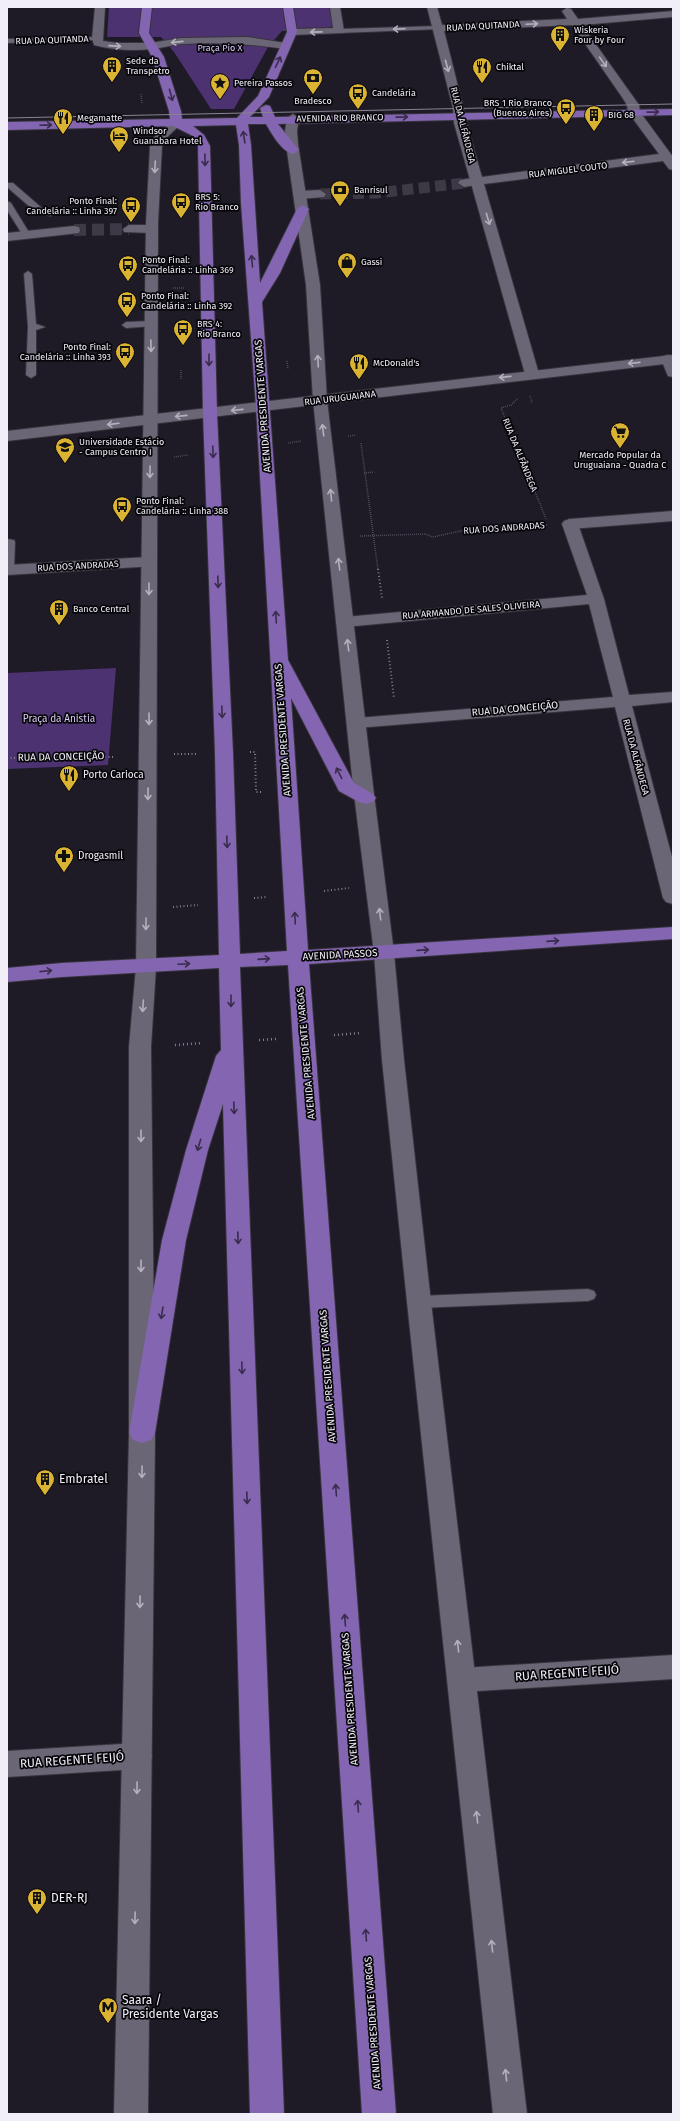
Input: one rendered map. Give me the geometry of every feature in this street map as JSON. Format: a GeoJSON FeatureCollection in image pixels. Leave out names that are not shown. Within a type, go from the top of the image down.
{"type":"FeatureCollection","features":[{"type":"Feature","properties":{"kind":"main road"},"geometry":{"type":"LineString","coordinates":[[100,7],[97,38],[98,43],[106,45],[150,46],[181,41],[248,40],[286,46]]}},
{"type":"Feature","properties":{"kind":"main road"},"geometry":{"type":"LineString","coordinates":[[147,7],[144,33],[150,46],[158,56],[168,87],[176,123]]}},
{"type":"Feature","properties":{"kind":"main road"},"geometry":{"type":"LineString","coordinates":[[241,120],[263,97],[292,32],[288,7]]}},
{"type":"Feature","properties":{"kind":"main road"},"geometry":{"type":"LineString","coordinates":[[335,7],[339,31]]}},
{"type":"Feature","properties":{"kind":"main road","name":"RUA DA ALFÂNDEGA"},"geometry":{"type":"LineString","coordinates":[[432,7],[460,116],[532,374]]}},
{"type":"Feature","properties":{"kind":"main road"},"geometry":{"type":"LineString","coordinates":[[565,7],[633,105],[634,112],[671,160]]}},
{"type":"Feature","properties":{"kind":"main road"},"geometry":{"type":"LineString","coordinates":[[658,7],[671,16]]}},
{"type":"Feature","properties":{"kind":"main road","name":"RUA DA QUITANDA"},"geometry":{"type":"LineString","coordinates":[[438,28],[671,16]]}},
{"type":"Feature","properties":{"kind":"main road","name":"RUA DA QUITANDA"},"geometry":{"type":"LineString","coordinates":[[292,32],[339,31]]}},
{"type":"Feature","properties":{"kind":"main road"},"geometry":{"type":"LineString","coordinates":[[263,97],[270,119],[286,144],[293,150]]}},
{"type":"Feature","properties":{"kind":"main road","name":"AVENIDA RIO BRANCO"},"geometry":{"type":"LineString","coordinates":[[7,126],[176,123],[292,118],[673,112]]}},
{"type":"Feature","properties":{"kind":"main road"},"geometry":{"type":"LineString","coordinates":[[292,118],[291,131],[293,150],[299,195],[303,209],[313,285],[320,400],[384,953],[393,1060],[419,1302],[510,2114]]}},
{"type":"Feature","properties":{"kind":"main road","name":"AVENIDA PRESIDENTE VARGAS"},"geometry":{"type":"LineString","coordinates":[[241,120],[245,145],[247,203],[256,300],[298,957],[308,1074],[379,2114]]}},
{"type":"Feature","properties":{"kind":"main road"},"geometry":{"type":"LineString","coordinates":[[131,2114],[138,1756],[142,1433],[140,1047],[146,967],[151,419],[150,324],[152,229],[156,146],[160,137],[176,123]]}},
{"type":"Feature","properties":{"kind":"main road"},"geometry":{"type":"LineString","coordinates":[[176,123],[192,129],[203,140],[204,146],[207,281],[210,306],[210,414],[224,753],[267,2114]]}},
{"type":"Feature","properties":{"kind":"main road","name":"RUA MIGUEL COUTO"},"geometry":{"type":"LineString","coordinates":[[478,181],[671,160]]}},
{"type":"Feature","properties":{"kind":"main road"},"geometry":{"type":"LineString","coordinates":[[256,300],[273,273],[303,209]]}},
{"type":"Feature","properties":{"kind":"main road"},"geometry":{"type":"LineString","coordinates":[[129,229],[152,229]]}},
{"type":"Feature","properties":{"kind":"main road"},"geometry":{"type":"LineString","coordinates":[[7,237],[74,230]]}},
{"type":"Feature","properties":{"kind":"main road","name":"RUA URUGUAIANA"},"geometry":{"type":"LineString","coordinates":[[7,436],[151,419],[263,408],[532,374],[671,364]]}},
{"type":"Feature","properties":{"kind":"main road"},"geometry":{"type":"LineString","coordinates":[[570,524],[673,516]]}},
{"type":"Feature","properties":{"kind":"main road","name":"RUA DOS ANDRADAS"},"geometry":{"type":"LineString","coordinates":[[8,570],[150,562]]}},
{"type":"Feature","properties":{"kind":"main road"},"geometry":{"type":"LineString","coordinates":[[278,656],[346,787],[366,798]]}},
{"type":"Feature","properties":{"kind":"main road","name":"AVENIDA PASSOS"},"geometry":{"type":"LineString","coordinates":[[7,975],[62,970],[146,967],[384,953],[673,933]]}},
{"type":"Feature","properties":{"kind":"main road"},"geometry":{"type":"LineString","coordinates":[[142,1433],[174,1240],[197,1150],[232,1042]]}},
{"type":"Feature","properties":{"kind":"street","name":"RUA MIGUEL COUTO"},"geometry":{"type":"LineString","coordinates":[[464,183],[478,181]]}},
{"type":"Feature","properties":{"kind":"street"},"geometry":{"type":"LineString","coordinates":[[299,195],[320,194]]}},
{"type":"Feature","properties":{"kind":"street","name":"RUA DA ALFÂNDEGA"},"geometry":{"type":"LineString","coordinates":[[570,524],[596,599],[673,898]]}},
{"type":"Feature","properties":{"kind":"street","name":"RUA ARMANDO DE SALES OLIVEIRA"},"geometry":{"type":"LineString","coordinates":[[345,622],[596,599]]}},
{"type":"Feature","properties":{"kind":"street","name":"RUA DA CONCEIÇÃO"},"geometry":{"type":"LineString","coordinates":[[357,723],[673,697]]}},
{"type":"Feature","properties":{"kind":"street","name":"RUA REGENTE FEIJÓ"},"geometry":{"type":"LineString","coordinates":[[462,1680],[673,1667]]}},
{"type":"Feature","properties":{"kind":"street","name":"RUA REGENTE FEIJÓ"},"geometry":{"type":"LineString","coordinates":[[7,1764],[138,1756]]}},
{"type":"Feature","properties":{"kind":"lane","name":"RUA DA QUITANDA"},"geometry":{"type":"LineString","coordinates":[[339,31],[438,28]]}},
{"type":"Feature","properties":{"kind":"lane","name":"RUA DA QUITANDA"},"geometry":{"type":"LineString","coordinates":[[7,41],[97,38]]}},
{"type":"Feature","properties":{"kind":"lane"},"geometry":{"type":"LineString","coordinates":[[10,185],[40,211],[48,214]]}},
{"type":"Feature","properties":{"kind":"lane"},"geometry":{"type":"LineString","coordinates":[[7,203],[26,234]]}},
{"type":"Feature","properties":{"kind":"lane"},"geometry":{"type":"LineString","coordinates":[[28,274],[36,327],[31,375]]}},
{"type":"Feature","properties":{"kind":"lane"},"geometry":{"type":"LineString","coordinates":[[126,325],[150,324]]}},
{"type":"Feature","properties":{"kind":"lane"},"geometry":{"type":"LineString","coordinates":[[7,542],[10,542],[8,570]]}},
{"type":"Feature","properties":{"kind":"lane"},"geometry":{"type":"LineString","coordinates":[[419,1302],[588,1295]]}},
{"type":"Feature","properties":{"kind":"path"},"geometry":{"type":"LineString","coordinates":[[173,288],[190,288]]}},
{"type":"Feature","properties":{"kind":"path"},"geometry":{"type":"LineString","coordinates":[[287,361],[288,369]]}},
{"type":"Feature","properties":{"kind":"path"},"geometry":{"type":"LineString","coordinates":[[181,370],[181,380]]}},
{"type":"Feature","properties":{"kind":"path","name":"RUA DA ALFÂNDEGA"},"geometry":{"type":"LineString","coordinates":[[532,374],[531,387],[512,405],[501,408],[546,519],[570,524]]}},
{"type":"Feature","properties":{"kind":"path"},"geometry":{"type":"LineString","coordinates":[[346,436],[356,435]]}},
{"type":"Feature","properties":{"kind":"path"},"geometry":{"type":"LineString","coordinates":[[284,443],[303,441]]}},
{"type":"Feature","properties":{"kind":"path"},"geometry":{"type":"LineString","coordinates":[[361,444],[385,618],[396,720]]}},
{"type":"Feature","properties":{"kind":"path"},"geometry":{"type":"LineString","coordinates":[[171,457],[190,455]]}},
{"type":"Feature","properties":{"kind":"path"},"geometry":{"type":"LineString","coordinates":[[364,473],[374,472]]}},
{"type":"Feature","properties":{"kind":"path","name":"RUA DOS ANDRADAS"},"geometry":{"type":"LineString","coordinates":[[335,537],[425,534],[433,537],[465,530],[570,524]]}},
{"type":"Feature","properties":{"kind":"path"},"geometry":{"type":"LineString","coordinates":[[248,752],[255,752],[256,792],[264,792]]}},
{"type":"Feature","properties":{"kind":"path"},"geometry":{"type":"LineString","coordinates":[[174,754],[197,754]]}},
{"type":"Feature","properties":{"kind":"path","name":"RUA DA CONCEIÇÃO"},"geometry":{"type":"LineString","coordinates":[[7,758],[115,757]]}},
{"type":"Feature","properties":{"kind":"path"},"geometry":{"type":"LineString","coordinates":[[324,891],[349,888]]}},
{"type":"Feature","properties":{"kind":"path"},"geometry":{"type":"LineString","coordinates":[[254,898],[270,897]]}},
{"type":"Feature","properties":{"kind":"path"},"geometry":{"type":"LineString","coordinates":[[173,908],[198,904]]}},
{"type":"Feature","properties":{"kind":"path"},"geometry":{"type":"LineString","coordinates":[[334,1035],[362,1033]]}},
{"type":"Feature","properties":{"kind":"path"},"geometry":{"type":"LineString","coordinates":[[259,1040],[277,1039]]}},
{"type":"Feature","properties":{"kind":"path"},"geometry":{"type":"LineString","coordinates":[[175,1045],[203,1043]]}},
{"type":"Feature","properties":{"kind":"green space","name":"Praça Pio X"},"geometry":{"type":"Polygon","coordinates":[[[109,7],[330,7],[333,26],[324,29],[282,31],[268,47],[234,109],[211,109],[174,52],[161,37],[107,37],[109,7]]]}},
{"type":"Feature","properties":{"kind":"green space","name":"Praça da Anistia"},"geometry":{"type":"Polygon","coordinates":[[[116,668],[108,765],[7,769],[7,673],[116,668]]]}},
{"type":"Feature","properties":{"kind":"tunnel"},"geometry":{"type":"LineString","coordinates":[[320,194],[377,193],[464,183]]}},
{"type":"Feature","properties":{"kind":"tunnel"},"geometry":{"type":"LineString","coordinates":[[74,230],[129,229]]}},
{"type":"Feature","properties":{"kind":"tram line"},"geometry":{"type":"LineString","coordinates":[[7,118],[673,104]]}},
{"type":"Feature","properties":{"kind":"place","name":"Wiskeria Four by Four"},"geometry":{"type":"Point","coordinates":[560,52]}},
{"type":"Feature","properties":{"kind":"place","name":"Sede da Transpetro"},"geometry":{"type":"Point","coordinates":[112,83]}},
{"type":"Feature","properties":{"kind":"place","name":"Chiktal"},"geometry":{"type":"Point","coordinates":[482,84]}},
{"type":"Feature","properties":{"kind":"place","name":"Bradesco"},"geometry":{"type":"Point","coordinates":[313,95]}},
{"type":"Feature","properties":{"kind":"place","name":"Pereira Passos"},"geometry":{"type":"Point","coordinates":[220,100]}},
{"type":"Feature","properties":{"kind":"place","name":"Candelária"},"geometry":{"type":"Point","coordinates":[358,110]}},
{"type":"Feature","properties":{"kind":"place","name":"BRS 1 Rio Branco (Buenos Aires)"},"geometry":{"type":"Point","coordinates":[566,125]}},
{"type":"Feature","properties":{"kind":"place","name":"BIG 68"},"geometry":{"type":"Point","coordinates":[594,132]}},
{"type":"Feature","properties":{"kind":"place","name":"Megamatte"},"geometry":{"type":"Point","coordinates":[63,135]}},
{"type":"Feature","properties":{"kind":"place","name":"Windsor Guanabara Hotel"},"geometry":{"type":"Point","coordinates":[119,153]}},
{"type":"Feature","properties":{"kind":"place","name":"Banrisul"},"geometry":{"type":"Point","coordinates":[340,207]}},
{"type":"Feature","properties":{"kind":"place","name":"BRS 5: Rio Branco"},"geometry":{"type":"Point","coordinates":[181,219]}},
{"type":"Feature","properties":{"kind":"place","name":"Ponto Final: Candelária :: Linha 397"},"geometry":{"type":"Point","coordinates":[131,223]}},
{"type":"Feature","properties":{"kind":"place","name":"Gassi"},"geometry":{"type":"Point","coordinates":[347,279]}},
{"type":"Feature","properties":{"kind":"place","name":"Ponto Final: Candelária :: Linha 369"},"geometry":{"type":"Point","coordinates":[128,282]}},
{"type":"Feature","properties":{"kind":"place","name":"Ponto Final: Candelária :: Linha 392"},"geometry":{"type":"Point","coordinates":[127,318]}},
{"type":"Feature","properties":{"kind":"place","name":"BRS 4: Rio Branco"},"geometry":{"type":"Point","coordinates":[183,346]}},
{"type":"Feature","properties":{"kind":"place","name":"Ponto Final: Candelária :: Linha 393"},"geometry":{"type":"Point","coordinates":[125,369]}},
{"type":"Feature","properties":{"kind":"place","name":"McDonald's"},"geometry":{"type":"Point","coordinates":[359,380]}},
{"type":"Feature","properties":{"kind":"place","name":"Mercado Popular da Uruguaiana - Quadra C"},"geometry":{"type":"Point","coordinates":[620,449]}},
{"type":"Feature","properties":{"kind":"place","name":"Universidade Estácio - Campus Centro I"},"geometry":{"type":"Point","coordinates":[65,464]}},
{"type":"Feature","properties":{"kind":"place","name":"Ponto Final: Candelária :: Linha 388"},"geometry":{"type":"Point","coordinates":[122,523]}},
{"type":"Feature","properties":{"kind":"place","name":"Banco Central"},"geometry":{"type":"Point","coordinates":[59,626]}},
{"type":"Feature","properties":{"kind":"place","name":"Porto Carioca"},"geometry":{"type":"Point","coordinates":[69,792]}},
{"type":"Feature","properties":{"kind":"place","name":"Drogasmil"},"geometry":{"type":"Point","coordinates":[64,873]}},
{"type":"Feature","properties":{"kind":"place","name":"Embratel"},"geometry":{"type":"Point","coordinates":[45,1496]}},
{"type":"Feature","properties":{"kind":"place","name":"DER-RJ"},"geometry":{"type":"Point","coordinates":[37,1915]}},
{"type":"Feature","properties":{"kind":"place","name":"Saara / Presidente Vargas"},"geometry":{"type":"Point","coordinates":[108,2024]}}]}
